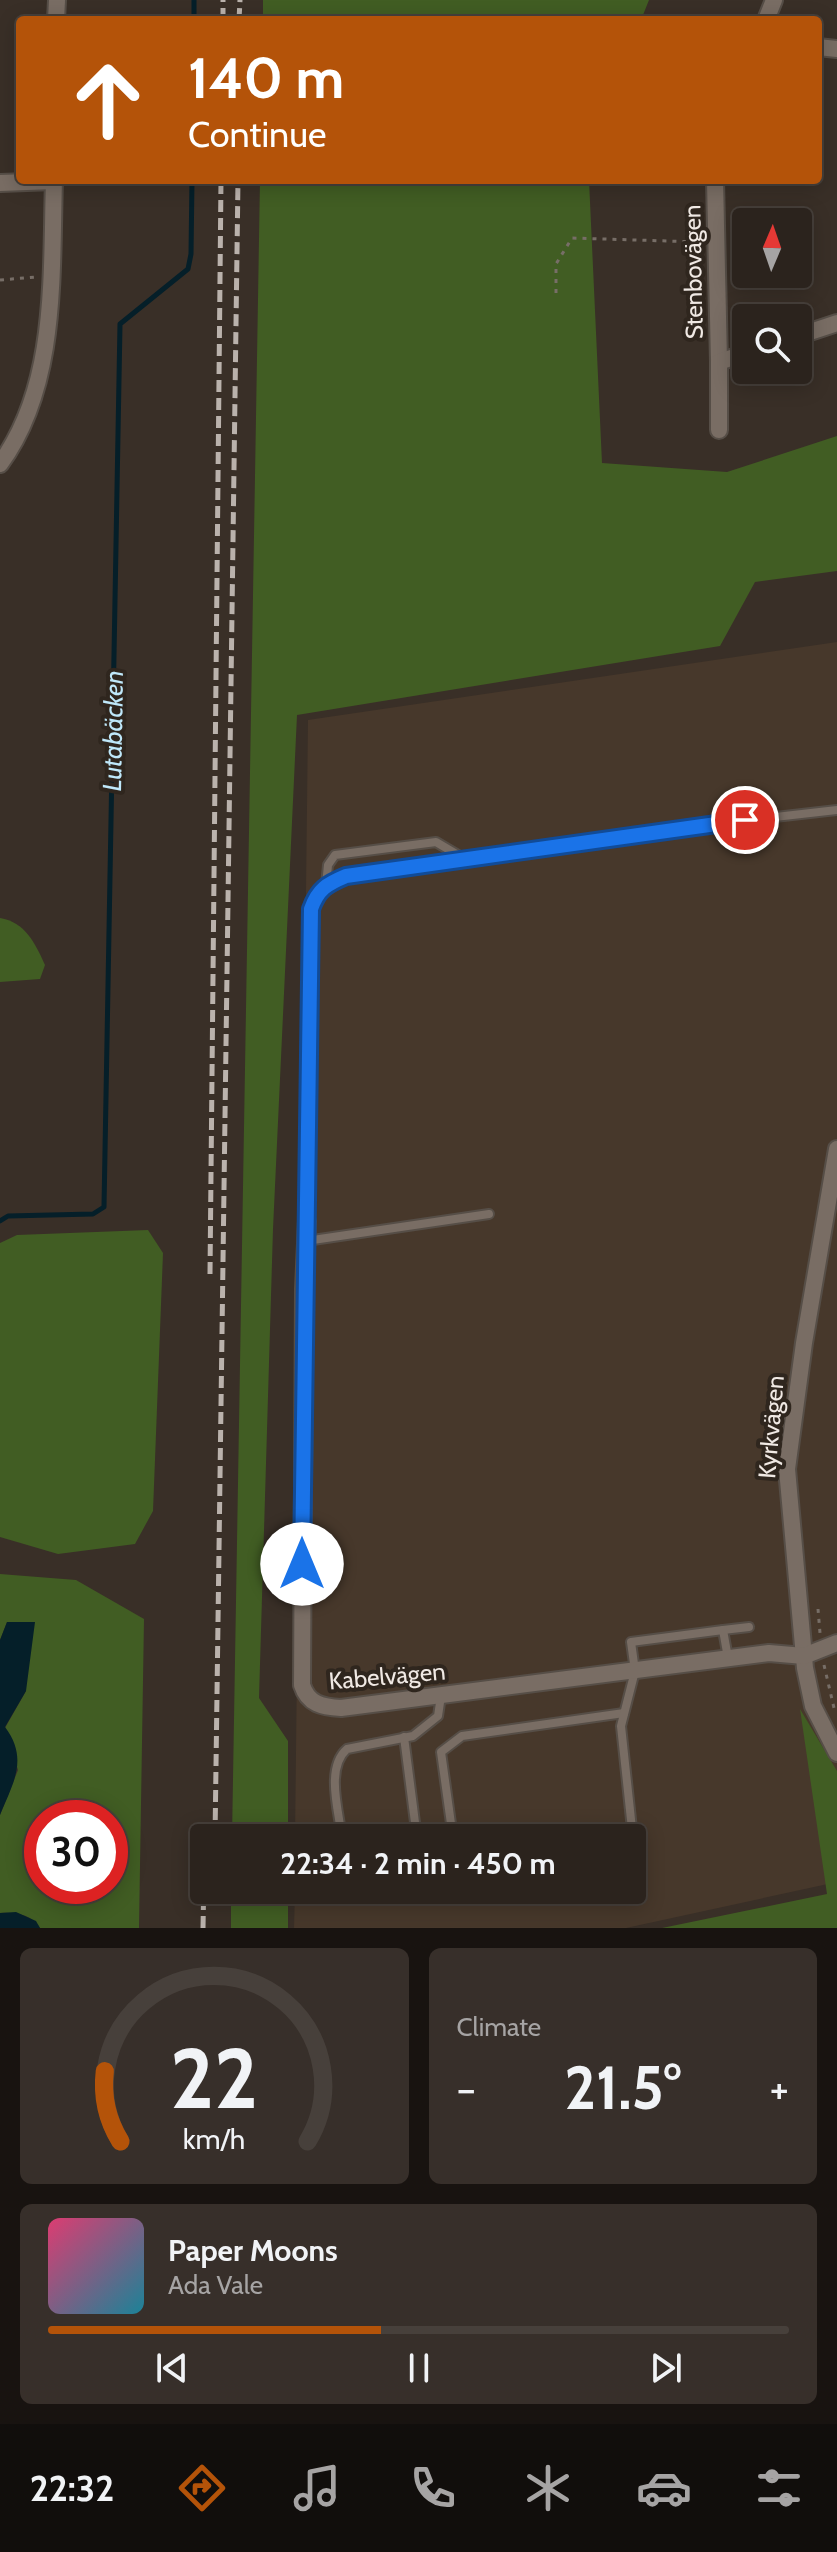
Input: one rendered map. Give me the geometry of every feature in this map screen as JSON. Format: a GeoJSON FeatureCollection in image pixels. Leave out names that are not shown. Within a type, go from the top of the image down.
{"type":"FeatureCollection","features":[{"type":"Feature","properties":{"kind":"street"},"geometry":{"type":"LineString","coordinates":[[0,464],[30,411],[45,347],[54,184]]}},
{"type":"Feature","properties":{"kind":"street","name":"Stenbovägen"},"geometry":{"type":"LineString","coordinates":[[715,184],[719,430]]}},
{"type":"Feature","properties":{"kind":"street"},"geometry":{"type":"LineString","coordinates":[[812,331],[837,323]]}},
{"type":"Feature","properties":{"kind":"street"},"geometry":{"type":"LineString","coordinates":[[719,362],[732,358]]}},
{"type":"Feature","properties":{"kind":"street","name":"Kyrkvägen"},"geometry":{"type":"LineString","coordinates":[[837,1149],[833,1196],[804,1343],[787,1469],[804,1656],[813,1706],[837,1753]]}},
{"type":"Feature","properties":{"kind":"street","name":"Kabelvägen"},"geometry":{"type":"LineString","coordinates":[[307,1221],[302,1685],[310,1699],[317,1705],[341,1708],[769,1653],[804,1656]]}},
{"type":"Feature","properties":{"kind":"street"},"geometry":{"type":"LineString","coordinates":[[804,1656],[830,1646]]}},
{"type":"Feature","properties":{"kind":"lane"},"geometry":{"type":"LineString","coordinates":[[307,1221],[311,909],[316,895],[326,885],[346,876],[687,827],[837,810]]}},
{"type":"Feature","properties":{"kind":"lane"},"geometry":{"type":"LineString","coordinates":[[326,885],[328,865],[335,855],[436,842],[464,859]]}},
{"type":"Feature","properties":{"kind":"lane"},"geometry":{"type":"LineString","coordinates":[[306,1241],[489,1214]]}},
{"type":"Feature","properties":{"kind":"lane"},"geometry":{"type":"LineString","coordinates":[[631,1824],[621,1726],[635,1671],[631,1642],[749,1627]]}},
{"type":"Feature","properties":{"kind":"lane"},"geometry":{"type":"LineString","coordinates":[[723,1630],[728,1658]]}},
{"type":"Feature","properties":{"kind":"lane"},"geometry":{"type":"LineString","coordinates":[[340,1824],[335,1778],[339,1756],[347,1749],[419,1732],[438,1716],[441,1696]]}},
{"type":"Feature","properties":{"kind":"lane"},"geometry":{"type":"LineString","coordinates":[[451,1824],[441,1752],[462,1736],[624,1713]]}},
{"type":"Feature","properties":{"kind":"lane"},"geometry":{"type":"LineString","coordinates":[[404,1737],[415,1824]]}},
{"type":"Feature","properties":{"kind":"path"},"geometry":{"type":"LineString","coordinates":[[556,293],[556,264],[572,238],[715,243]]}},
{"type":"Feature","properties":{"kind":"path"},"geometry":{"type":"LineString","coordinates":[[0,280],[50,276]]}},
{"type":"Feature","properties":{"kind":"path"},"geometry":{"type":"LineString","coordinates":[[818,1610],[830,1646],[829,1691],[837,1715]]}},
{"type":"Feature","properties":{"kind":"shaded area"},"geometry":{"type":"Polygon","coordinates":[[[837,642],[837,1882],[626,1928],[294,1928],[295,1904],[646,1904],[646,1824],[295,1824],[308,720],[837,642]]]}},
{"type":"Feature","properties":{"kind":"green space"},"geometry":{"type":"Polygon","coordinates":[[[263,0],[649,0],[643,16],[263,16],[263,0]]]}},
{"type":"Feature","properties":{"kind":"green space"},"geometry":{"type":"Polygon","coordinates":[[[260,184],[589,184],[602,463],[727,472],[837,436],[837,571],[755,582],[720,646],[297,715],[273,1229],[259,1698],[288,1741],[288,1824],[232,1824],[260,184]]]}},
{"type":"Feature","properties":{"kind":"green space"},"geometry":{"type":"Polygon","coordinates":[[[0,918],[23,929],[33,942],[45,965],[40,979],[0,982],[0,918]]]}},
{"type":"Feature","properties":{"kind":"green space"},"geometry":{"type":"Polygon","coordinates":[[[148,1230],[163,1253],[153,1511],[135,1544],[58,1554],[0,1537],[0,1243],[17,1235],[148,1230]]]}},
{"type":"Feature","properties":{"kind":"green space"},"geometry":{"type":"Polygon","coordinates":[[[0,1574],[76,1580],[144,1619],[139,1928],[40,1928],[22,1915],[0,1913],[0,1815],[18,1770],[5,1728],[26,1691],[7,1622],[0,1640],[0,1574]]]}},
{"type":"Feature","properties":{"kind":"green space"},"geometry":{"type":"Polygon","coordinates":[[[800,1709],[837,1771],[837,1928],[662,1928],[827,1894],[800,1709]]]}},
{"type":"Feature","properties":{"kind":"green space"},"geometry":{"type":"Polygon","coordinates":[[[231,1904],[288,1904],[288,1928],[231,1928],[231,1904]]]}},
{"type":"Feature","properties":{"kind":"water"},"geometry":{"type":"Polygon","coordinates":[[[7,1622],[35,1622],[26,1691],[5,1727],[16,1750],[17,1760],[14,1782],[0,1815],[0,1640],[7,1622]]]}},
{"type":"Feature","properties":{"kind":"water"},"geometry":{"type":"Polygon","coordinates":[[[16,1912],[36,1921],[40,1928],[0,1928],[0,1913],[16,1912]]]}},
{"type":"Feature","properties":{"kind":"waterway","name":"Lutabäcken"},"geometry":{"type":"LineString","coordinates":[[194,0],[194,16]]}},
{"type":"Feature","properties":{"kind":"waterway","name":"Lutabäcken"},"geometry":{"type":"LineString","coordinates":[[0,1221],[8,1216],[93,1214],[104,1207],[120,324],[188,269],[192,184]]}},
{"type":"Feature","properties":{"kind":"railway"},"geometry":{"type":"LineString","coordinates":[[223,0],[223,16]]}},
{"type":"Feature","properties":{"kind":"railway"},"geometry":{"type":"LineString","coordinates":[[239,16],[240,0]]}},
{"type":"Feature","properties":{"kind":"railway"},"geometry":{"type":"LineString","coordinates":[[210,1274],[221,184]]}},
{"type":"Feature","properties":{"kind":"railway"},"geometry":{"type":"LineString","coordinates":[[215,1824],[238,184]]}},
{"type":"Feature","properties":{"kind":"railway"},"geometry":{"type":"LineString","coordinates":[[203,1904],[203,1928]]}},
{"type":"Feature","properties":{"kind":"route"},"geometry":{"type":"LineString","coordinates":[[302,1564],[311,909],[316,895],[326,885],[346,876],[745,820]]}}]}
